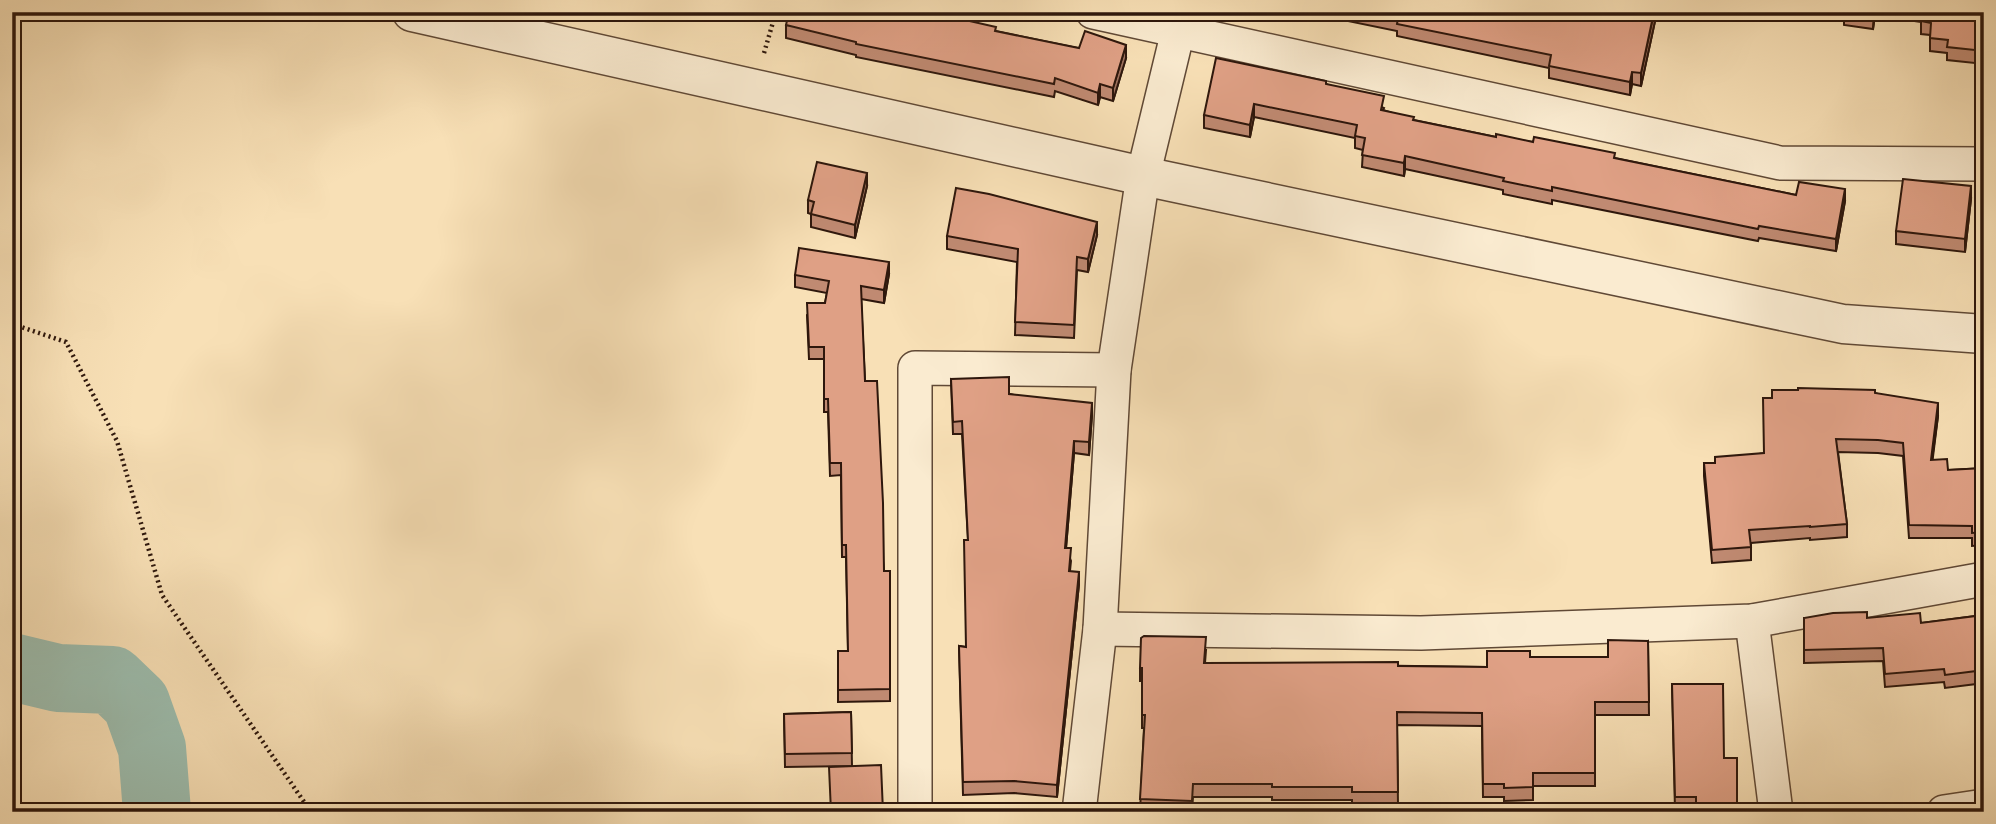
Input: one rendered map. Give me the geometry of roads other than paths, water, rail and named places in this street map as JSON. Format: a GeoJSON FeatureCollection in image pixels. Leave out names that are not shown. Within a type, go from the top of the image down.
{"type":"FeatureCollection","features":[{"type":"Feature","properties":{"kind":"street"},"geometry":{"type":"LineString","coordinates":[[412,12],[1143,176],[1843,324],[1984,334]]}},
{"type":"Feature","properties":{"kind":"street"},"geometry":{"type":"LineString","coordinates":[[1094,12],[1780,163],[1984,164]]}},
{"type":"Feature","properties":{"kind":"street"},"geometry":{"type":"LineString","coordinates":[[1079,812],[1100,629],[1114,370],[1143,176],[1178,31]]}},
{"type":"Feature","properties":{"kind":"street"},"geometry":{"type":"LineString","coordinates":[[915,812],[915,368],[1114,370]]}},
{"type":"Feature","properties":{"kind":"street"},"geometry":{"type":"LineString","coordinates":[[1100,629],[1421,633],[1752,621],[1984,579]]}},
{"type":"Feature","properties":{"kind":"street"},"geometry":{"type":"LineString","coordinates":[[1752,621],[1776,812]]}},
{"type":"Feature","properties":{"kind":"street"},"geometry":{"type":"LineString","coordinates":[[1944,812],[1984,806]]}},
{"type":"Feature","properties":{"kind":"waterway"},"geometry":{"type":"LineString","coordinates":[[12,667],[58,678],[112,680],[136,703],[152,748],[157,812]]}}]}
